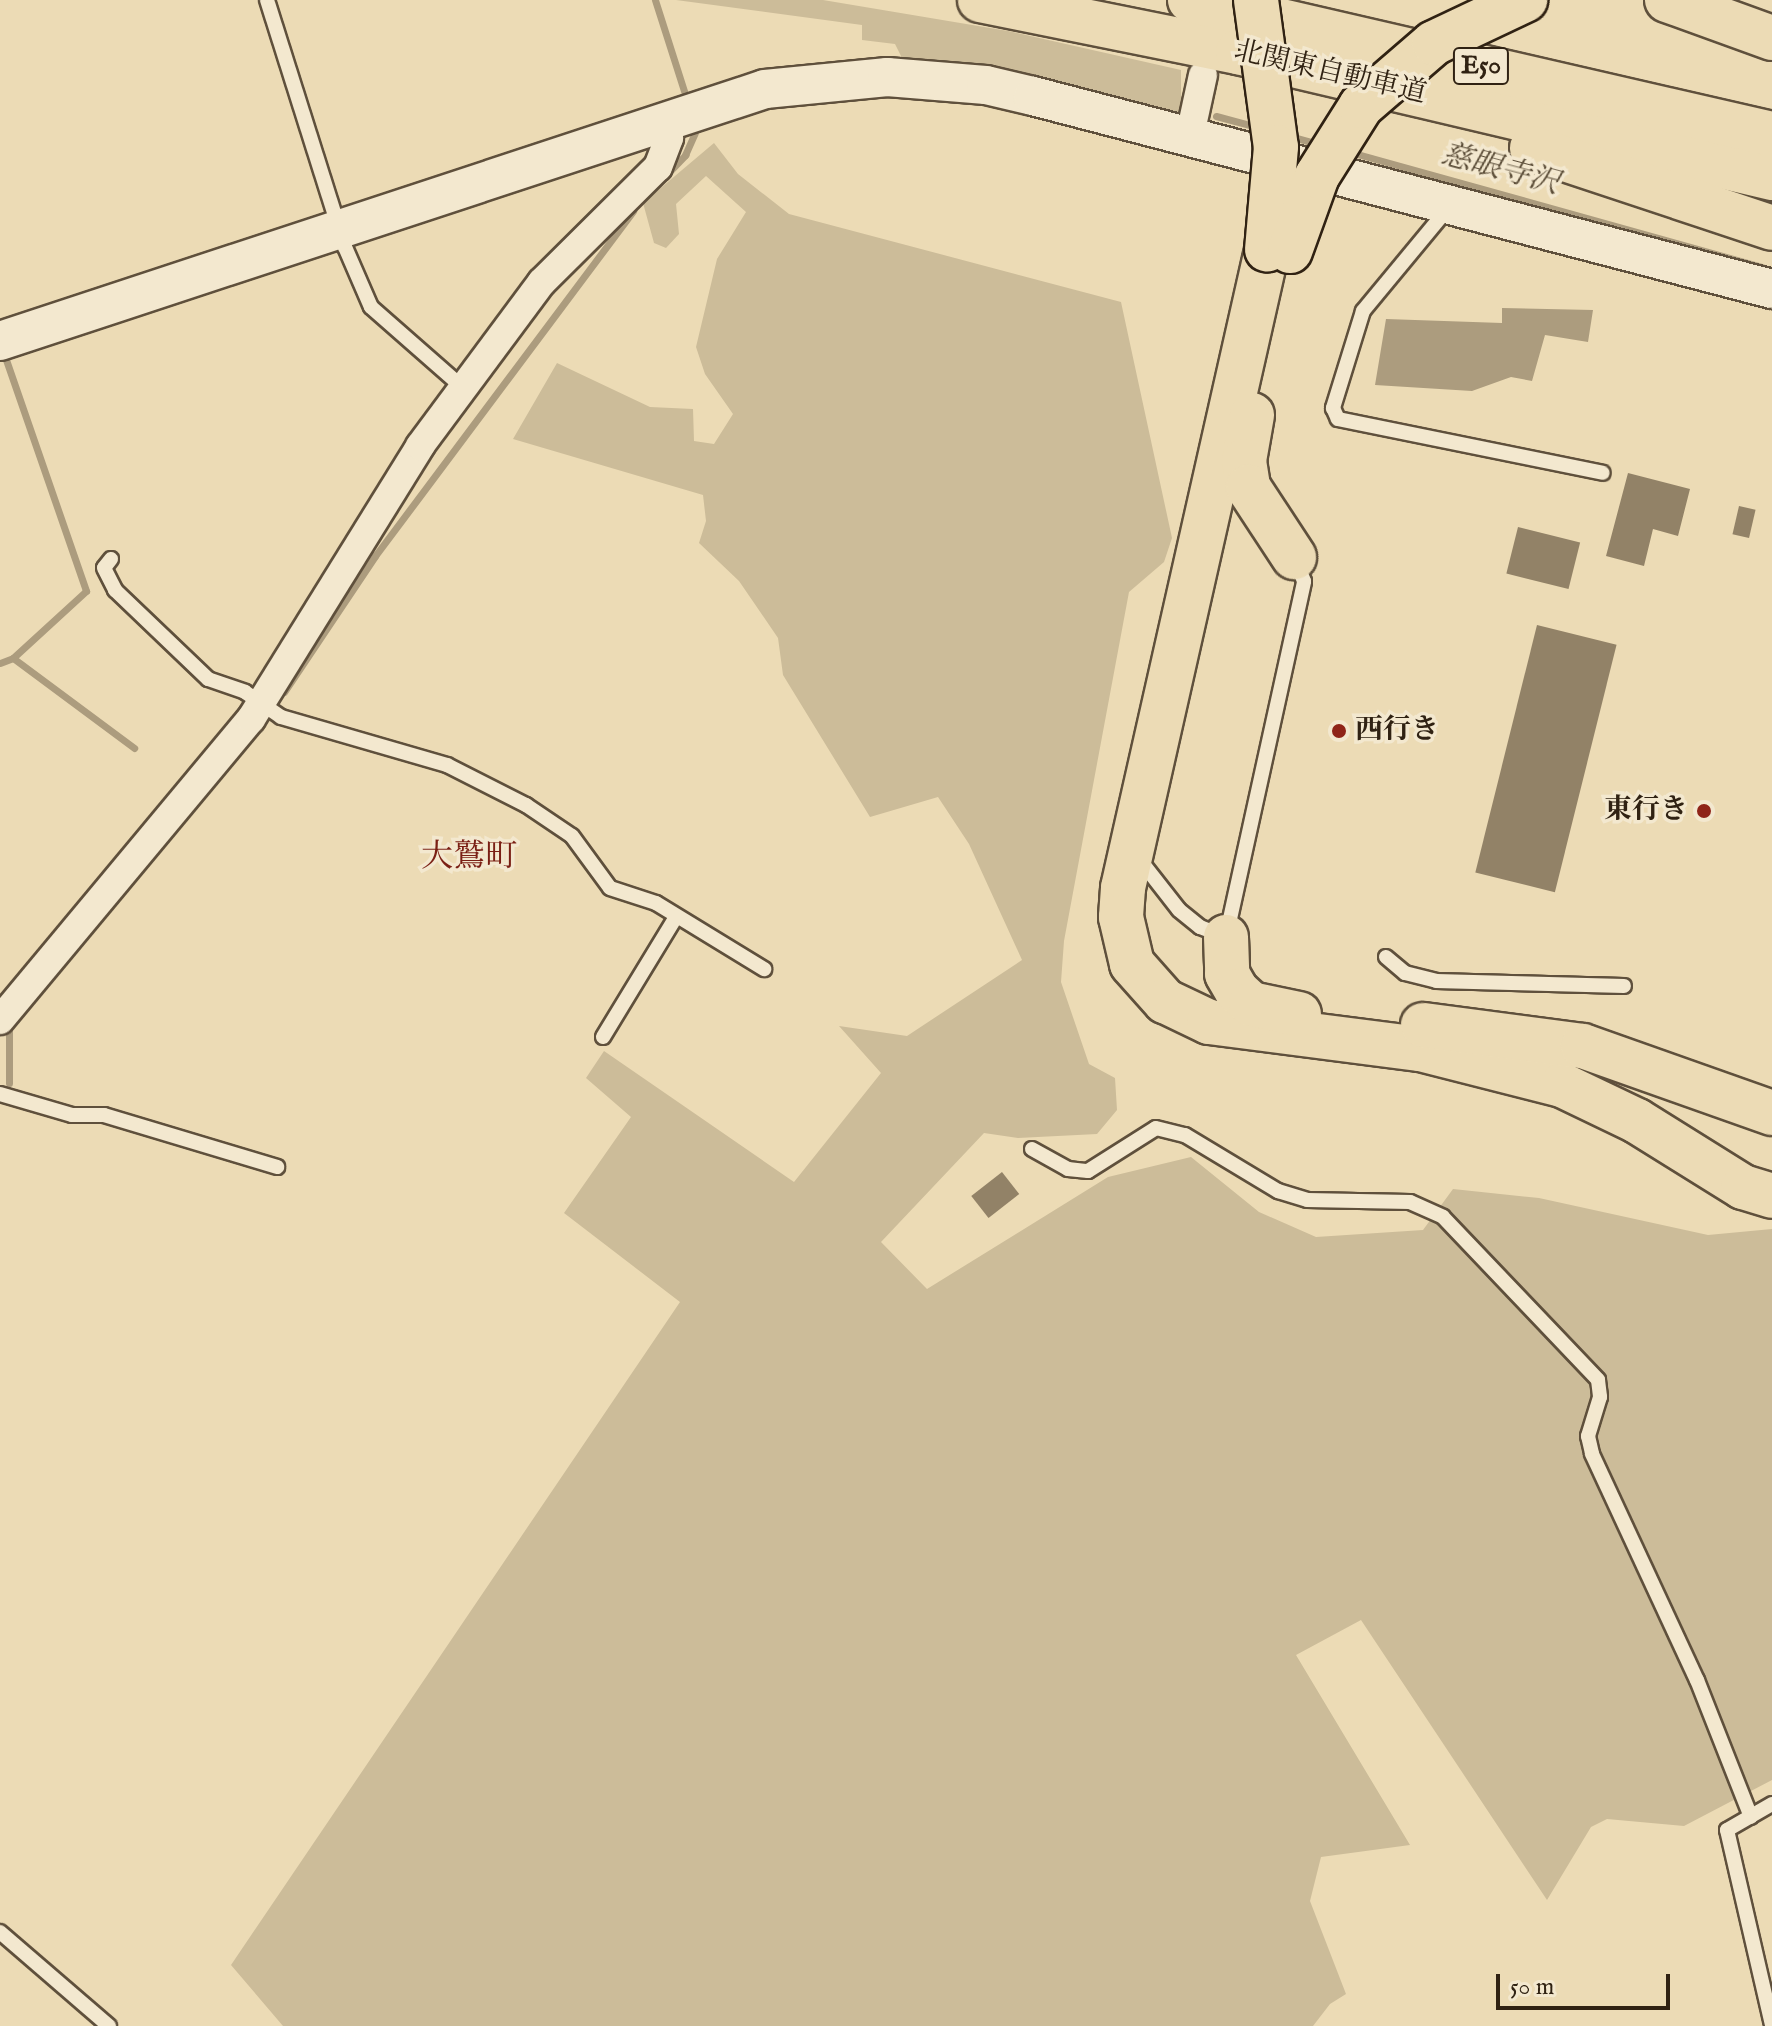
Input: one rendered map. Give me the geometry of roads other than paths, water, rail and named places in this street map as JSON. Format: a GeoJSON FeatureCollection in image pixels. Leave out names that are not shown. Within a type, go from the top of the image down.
{"type":"FeatureCollection","features":[{"type":"Feature","properties":{"kind":"highway","name":"北関東自動車道"},"geometry":{"type":"LineString","coordinates":[[980,0],[1221,64],[1772,178]]}},
{"type":"Feature","properties":{"kind":"highway","name":"北関東自動車道"},"geometry":{"type":"LineString","coordinates":[[1190,0],[1772,134]]}},
{"type":"Feature","properties":{"kind":"highway"},"geometry":{"type":"LineString","coordinates":[[1256,0],[1276,147],[1279,250],[1244,461],[1259,508],[1294,557]]}},
{"type":"Feature","properties":{"kind":"highway"},"geometry":{"type":"LineString","coordinates":[[1525,0],[1434,43],[1361,106],[1317,176],[1279,250],[1123,888],[1125,941],[1146,984],[1165,1001],[1209,1022],[1420,1049],[1520,1071],[1599,1101],[1743,1187],[1772,1196]]}},
{"type":"Feature","properties":{"kind":"highway"},"geometry":{"type":"LineString","coordinates":[[1667,0],[1772,38]]}},
{"type":"Feature","properties":{"kind":"highway"},"geometry":{"type":"LineString","coordinates":[[1221,64],[1591,166],[1772,228]]}},
{"type":"Feature","properties":{"kind":"highway"},"geometry":{"type":"LineString","coordinates":[[1226,937],[1227,974],[1251,1004],[1287,1013],[1486,1030],[1583,1046],[1772,1113]]}},
{"type":"Feature","properties":{"kind":"street"},"geometry":{"type":"LineString","coordinates":[[1190,135],[1221,64]]}},
{"type":"Feature","properties":{"kind":"street"},"geometry":{"type":"LineString","coordinates":[[0,341],[663,120],[765,89],[887,77],[986,85],[1452,202],[1772,289]]}},
{"type":"Feature","properties":{"kind":"street"},"geometry":{"type":"LineString","coordinates":[[0,1020],[261,703],[462,387],[570,249],[658,167],[669,138],[663,120]]}},
{"type":"Feature","properties":{"kind":"lane"},"geometry":{"type":"LineString","coordinates":[[267,0],[339,229],[371,307],[462,387]]}},
{"type":"Feature","properties":{"kind":"lane"},"geometry":{"type":"LineString","coordinates":[[1452,202],[1363,311],[1333,408],[1338,419],[1603,473]]}},
{"type":"Feature","properties":{"kind":"lane"},"geometry":{"type":"LineString","coordinates":[[1134,841],[1156,887],[1200,927],[1226,937],[1304,581],[1294,557]]}},
{"type":"Feature","properties":{"kind":"lane"},"geometry":{"type":"LineString","coordinates":[[111,559],[104,568],[115,590],[189,666],[323,731],[447,765],[526,805],[572,836],[610,888],[656,903],[764,969]]}},
{"type":"Feature","properties":{"kind":"lane"},"geometry":{"type":"LineString","coordinates":[[603,1037],[676,917]]}},
{"type":"Feature","properties":{"kind":"lane"},"geometry":{"type":"LineString","coordinates":[[1386,957],[1405,973],[1436,981],[1624,986]]}},
{"type":"Feature","properties":{"kind":"lane"},"geometry":{"type":"LineString","coordinates":[[0,1094],[72,1115],[104,1115],[277,1167]]}},
{"type":"Feature","properties":{"kind":"lane"},"geometry":{"type":"LineString","coordinates":[[1032,1149],[1068,1169],[1088,1171],[1156,1128],[1185,1135],[1278,1191],[1307,1200],[1410,1202],[1443,1217],[1598,1380],[1600,1397],[1588,1436],[1592,1454],[1697,1680],[1751,1817]]}},
{"type":"Feature","properties":{"kind":"lane"},"geometry":{"type":"LineString","coordinates":[[1772,1804],[1727,1830],[1772,2025]]}},
{"type":"Feature","properties":{"kind":"lane"},"geometry":{"type":"LineString","coordinates":[[0,1932],[109,2026]]}},
{"type":"Feature","properties":{"kind":"waterway"},"geometry":{"type":"LineString","coordinates":[[655,0],[684,91]]}},
{"type":"Feature","properties":{"kind":"waterway","name":"慈眼寺沢"},"geometry":{"type":"LineString","coordinates":[[1216,116],[1257,127]]}},
{"type":"Feature","properties":{"kind":"waterway"},"geometry":{"type":"LineString","coordinates":[[666,175],[685,155],[695,133]]}},
{"type":"Feature","properties":{"kind":"waterway","name":"慈眼寺沢"},"geometry":{"type":"LineString","coordinates":[[1289,136],[1319,144]]}},
{"type":"Feature","properties":{"kind":"waterway","name":"慈眼寺沢"},"geometry":{"type":"LineString","coordinates":[[1350,152],[1762,267]]}},
{"type":"Feature","properties":{"kind":"waterway"},"geometry":{"type":"LineString","coordinates":[[284,692],[375,556],[633,211]]}},
{"type":"Feature","properties":{"kind":"waterway"},"geometry":{"type":"LineString","coordinates":[[3,351],[86,591],[13,658]]}},
{"type":"Feature","properties":{"kind":"waterway"},"geometry":{"type":"LineString","coordinates":[[0,663],[13,658],[134,748]]}},
{"type":"Feature","properties":{"kind":"waterway"},"geometry":{"type":"LineString","coordinates":[[9,1026],[9,1083]]}},
{"type":"Feature","properties":{"kind":"place","name":"西行き"},"geometry":{"type":"Point","coordinates":[1339,731]}},
{"type":"Feature","properties":{"kind":"place","name":"東行き"},"geometry":{"type":"Point","coordinates":[1704,811]}},
{"type":"Feature","properties":{"kind":"district","name":"大鷲町"},"geometry":{"type":"Point","coordinates":[469,858]}}]}
